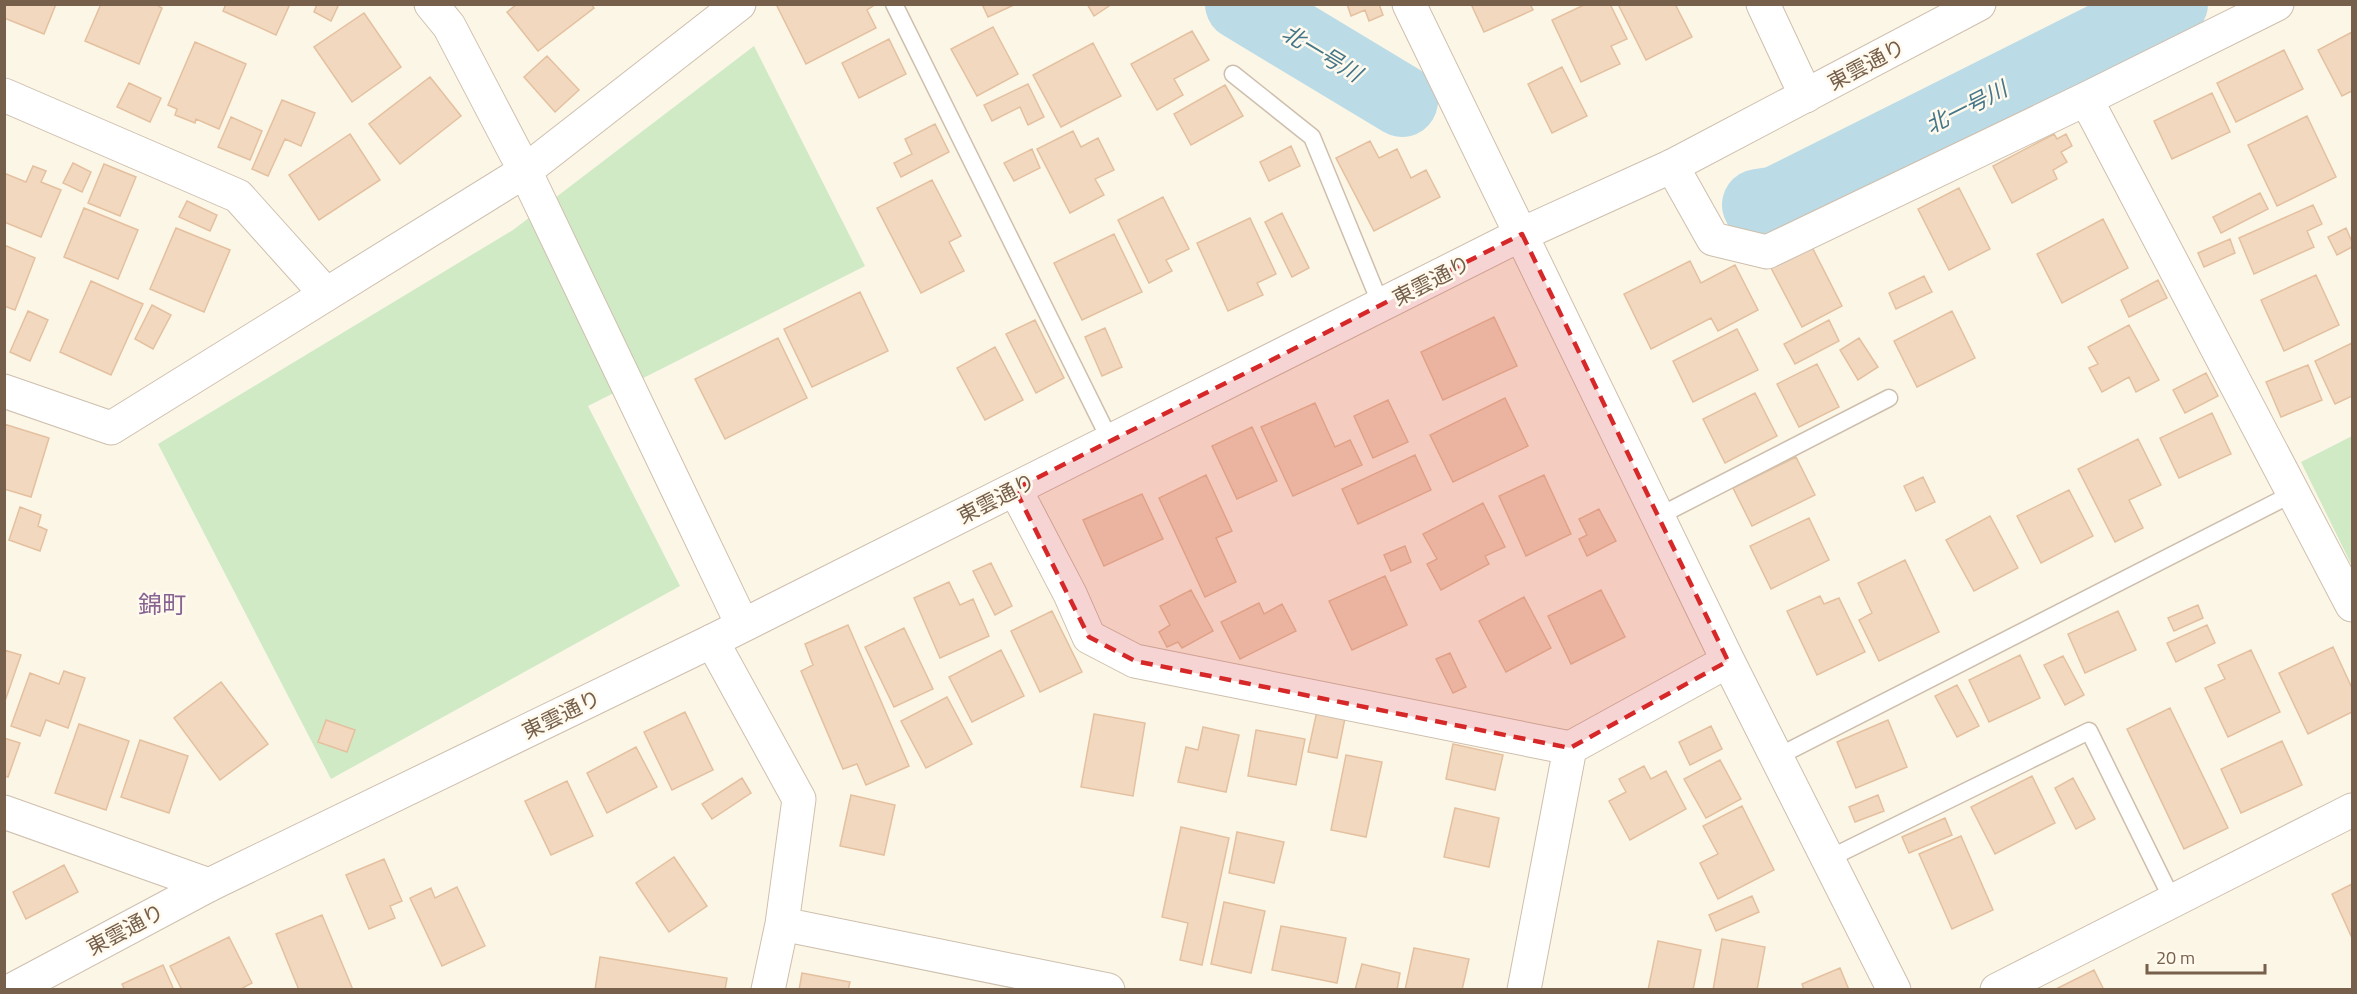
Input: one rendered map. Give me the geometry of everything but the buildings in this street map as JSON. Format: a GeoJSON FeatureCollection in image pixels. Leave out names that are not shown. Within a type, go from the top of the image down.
{"type":"FeatureCollection","features":[{"type":"Feature","properties":{"kind":"street"},"geometry":{"type":"LineString","coordinates":[[431,4],[449,26],[525,171],[742,624]]}},
{"type":"Feature","properties":{"kind":"street"},"geometry":{"type":"LineString","coordinates":[[4,391],[111,428],[525,171],[739,4]]}},
{"type":"Feature","properties":{"kind":"street"},"geometry":{"type":"LineString","coordinates":[[1408,4],[1728,661],[1894,990]]}},
{"type":"Feature","properties":{"kind":"street"},"geometry":{"type":"LineString","coordinates":[[1763,4],[1806,96]]}},
{"type":"Feature","properties":{"kind":"street","name":"東雲通り"},"geometry":{"type":"LineString","coordinates":[[12,990],[209,885],[712,641],[1522,234],[1672,166],[1979,4]]}},
{"type":"Feature","properties":{"kind":"street"},"geometry":{"type":"LineString","coordinates":[[1672,166],[1713,239],[1767,252],[2086,99],[2277,4]]}},
{"type":"Feature","properties":{"kind":"street"},"geometry":{"type":"LineString","coordinates":[[4,95],[238,196],[326,294]]}},
{"type":"Feature","properties":{"kind":"street"},"geometry":{"type":"LineString","coordinates":[[2086,99],[2352,605]]}},
{"type":"Feature","properties":{"kind":"street"},"geometry":{"type":"LineString","coordinates":[[1015,489],[1070,594],[1089,638],[1135,661],[1570,748],[1728,661]]}},
{"type":"Feature","properties":{"kind":"street"},"geometry":{"type":"LineString","coordinates":[[712,641],[799,799],[782,924],[768,990]]}},
{"type":"Feature","properties":{"kind":"street"},"geometry":{"type":"LineString","coordinates":[[1524,990],[1570,748]]}},
{"type":"Feature","properties":{"kind":"street"},"geometry":{"type":"LineString","coordinates":[[1997,990],[2352,810]]}},
{"type":"Feature","properties":{"kind":"street"},"geometry":{"type":"LineString","coordinates":[[4,812],[209,885]]}},
{"type":"Feature","properties":{"kind":"street"},"geometry":{"type":"LineString","coordinates":[[782,924],[1108,990]]}},
{"type":"Feature","properties":{"kind":"lane"},"geometry":{"type":"LineString","coordinates":[[894,4],[1110,440]]}},
{"type":"Feature","properties":{"kind":"lane"},"geometry":{"type":"LineString","coordinates":[[1233,74],[1312,137],[1381,305]]}},
{"type":"Feature","properties":{"kind":"lane"},"geometry":{"type":"LineString","coordinates":[[1659,516],[1889,398]]}},
{"type":"Feature","properties":{"kind":"lane"},"geometry":{"type":"LineString","coordinates":[[1777,757],[2294,494]]}},
{"type":"Feature","properties":{"kind":"lane"},"geometry":{"type":"LineString","coordinates":[[1828,859],[2090,731],[2173,901]]}},
{"type":"Feature","properties":{"kind":"highlighted area"},"geometry":{"type":"Polygon","coordinates":[[[1522,234],[1728,661],[1570,748],[1135,661],[1089,637],[1015,489],[1522,234]]]}},
{"type":"Feature","properties":{"kind":"green space"},"geometry":{"type":"Polygon","coordinates":[[[754,46],[865,266],[588,406],[680,586],[331,779],[158,444],[513,230],[754,46]]]}},
{"type":"Feature","properties":{"kind":"green space"},"geometry":{"type":"Polygon","coordinates":[[[2352,436],[2352,566],[2301,462],[2352,436]]]}},
{"type":"Feature","properties":{"kind":"waterway","name":"北一号川"},"geometry":{"type":"LineString","coordinates":[[1241,4],[1402,101]]}},
{"type":"Feature","properties":{"kind":"waterway","name":"北一号川"},"geometry":{"type":"LineString","coordinates":[[1758,205],[1777,202],[2172,4]]}},
{"type":"Feature","properties":{"kind":"district","name":"錦町"},"geometry":{"type":"Point","coordinates":[162,604]}}]}
